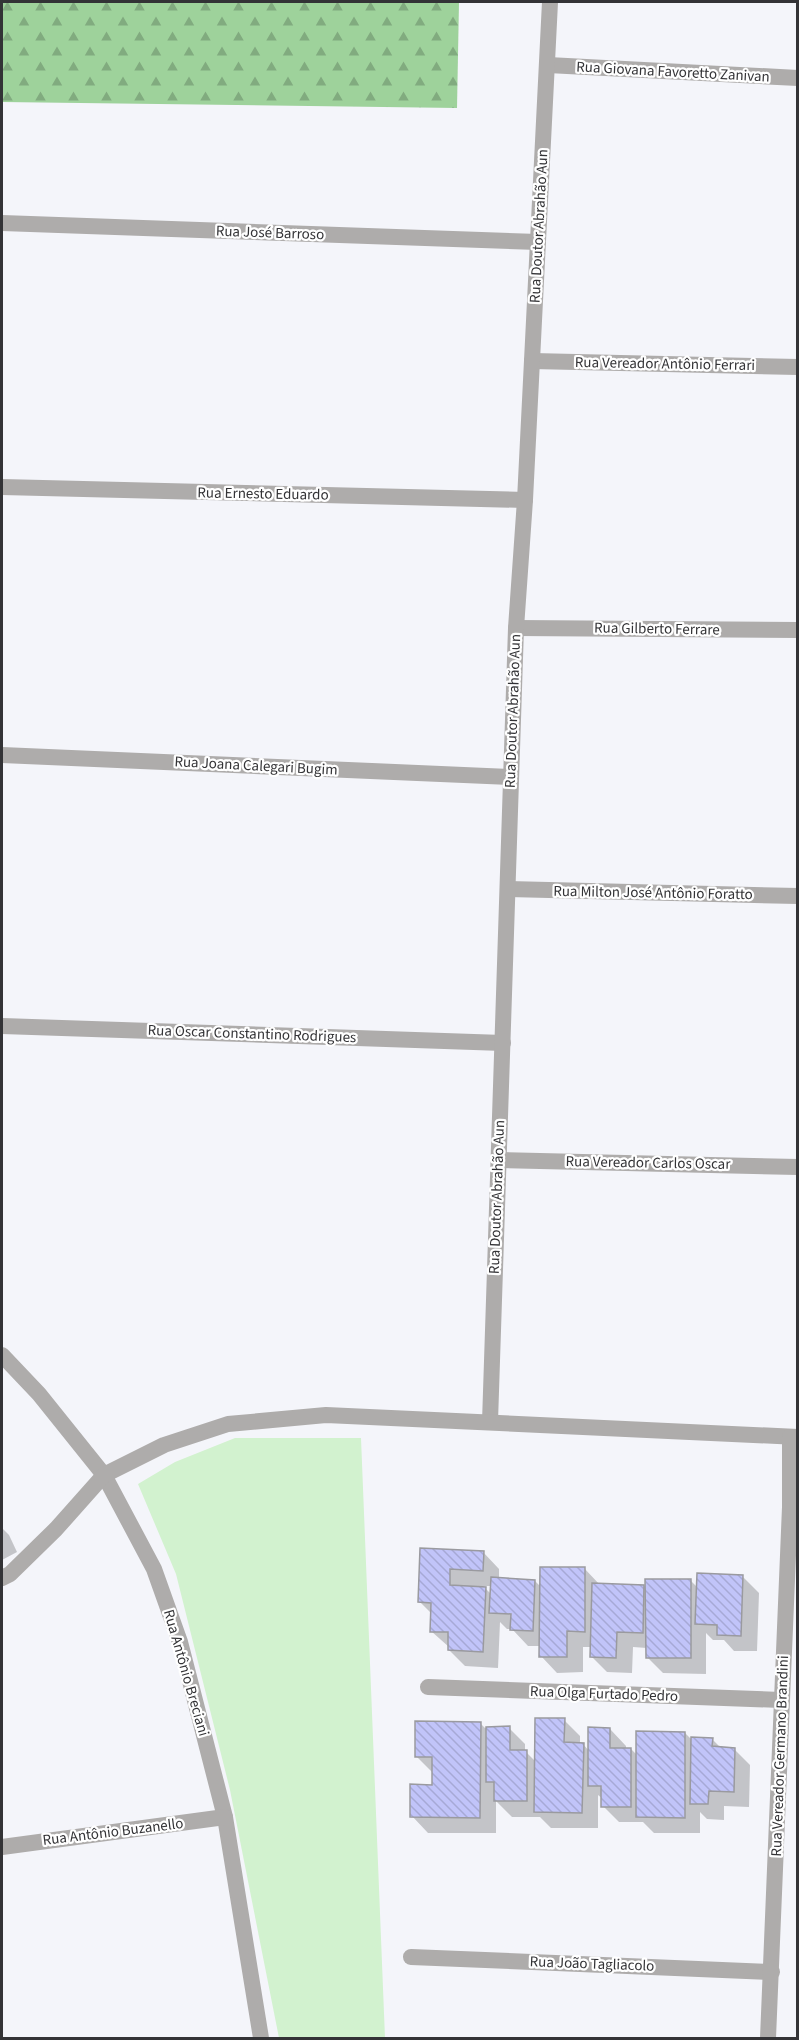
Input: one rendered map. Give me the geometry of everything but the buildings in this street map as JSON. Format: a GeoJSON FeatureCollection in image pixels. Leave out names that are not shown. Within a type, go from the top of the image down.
{"type":"FeatureCollection","features":[{"type":"Feature","properties":{"kind":"street","name":"Rua Doutor Abrahão Aun"},"geometry":{"type":"LineString","coordinates":[[490,1422],[516,628],[525,500],[550,2]]}},
{"type":"Feature","properties":{"kind":"street","name":"Rua Giovana Favoretto Zanivan"},"geometry":{"type":"LineString","coordinates":[[548,65],[798,78]]}},
{"type":"Feature","properties":{"kind":"street","name":"Rua José Barroso"},"geometry":{"type":"LineString","coordinates":[[2,223],[538,242]]}},
{"type":"Feature","properties":{"kind":"street","name":"Rua Vereador Antônio Ferrari"},"geometry":{"type":"LineString","coordinates":[[532,361],[798,367]]}},
{"type":"Feature","properties":{"kind":"street","name":"Rua Ernesto Eduardo"},"geometry":{"type":"LineString","coordinates":[[2,487],[525,500]]}},
{"type":"Feature","properties":{"kind":"street","name":"Rua Gilberto Ferrare"},"geometry":{"type":"LineString","coordinates":[[516,628],[798,630]]}},
{"type":"Feature","properties":{"kind":"street","name":"Rua Joana Calegari Bugim"},"geometry":{"type":"LineString","coordinates":[[2,755],[511,777]]}},
{"type":"Feature","properties":{"kind":"street","name":"Rua Milton José Antônio Foratto"},"geometry":{"type":"LineString","coordinates":[[508,889],[798,896]]}},
{"type":"Feature","properties":{"kind":"street","name":"Rua Oscar Constantino Rodrigues"},"geometry":{"type":"LineString","coordinates":[[2,1026],[503,1043]]}},
{"type":"Feature","properties":{"kind":"street","name":"Rua Vereador Carlos Oscar"},"geometry":{"type":"LineString","coordinates":[[499,1160],[798,1167]]}},
{"type":"Feature","properties":{"kind":"street","name":"Rua Antônio Breciani"},"geometry":{"type":"LineString","coordinates":[[2,1355],[39,1394],[104,1475],[154,1569],[180,1642],[225,1817],[261,2038]]}},
{"type":"Feature","properties":{"kind":"street"},"geometry":{"type":"LineString","coordinates":[[2,1578],[10,1574],[56,1529],[104,1475],[164,1445],[228,1424],[326,1415],[794,1437]]}},
{"type":"Feature","properties":{"kind":"street","name":"Rua Vereador Germano Brandini"},"geometry":{"type":"LineString","coordinates":[[768,2038],[794,1437]]}},
{"type":"Feature","properties":{"kind":"street","name":"Rua Olga Furtado Pedro"},"geometry":{"type":"LineString","coordinates":[[428,1687],[781,1700]]}},
{"type":"Feature","properties":{"kind":"street","name":"Rua Antônio Buzanello"},"geometry":{"type":"LineString","coordinates":[[2,1847],[225,1817]]}},
{"type":"Feature","properties":{"kind":"street","name":"Rua João Tagliacolo"},"geometry":{"type":"LineString","coordinates":[[411,1957],[772,1972]]}},
{"type":"Feature","properties":{"kind":"green space"},"geometry":{"type":"Polygon","coordinates":[[[2,2],[459,2],[457,108],[2,102],[2,2]]]}},
{"type":"Feature","properties":{"kind":"green space"},"geometry":{"type":"Polygon","coordinates":[[[235,1438],[361,1438],[385,2038],[279,2038],[230,1790],[176,1574],[138,1484],[175,1462],[235,1438]]]}}]}
